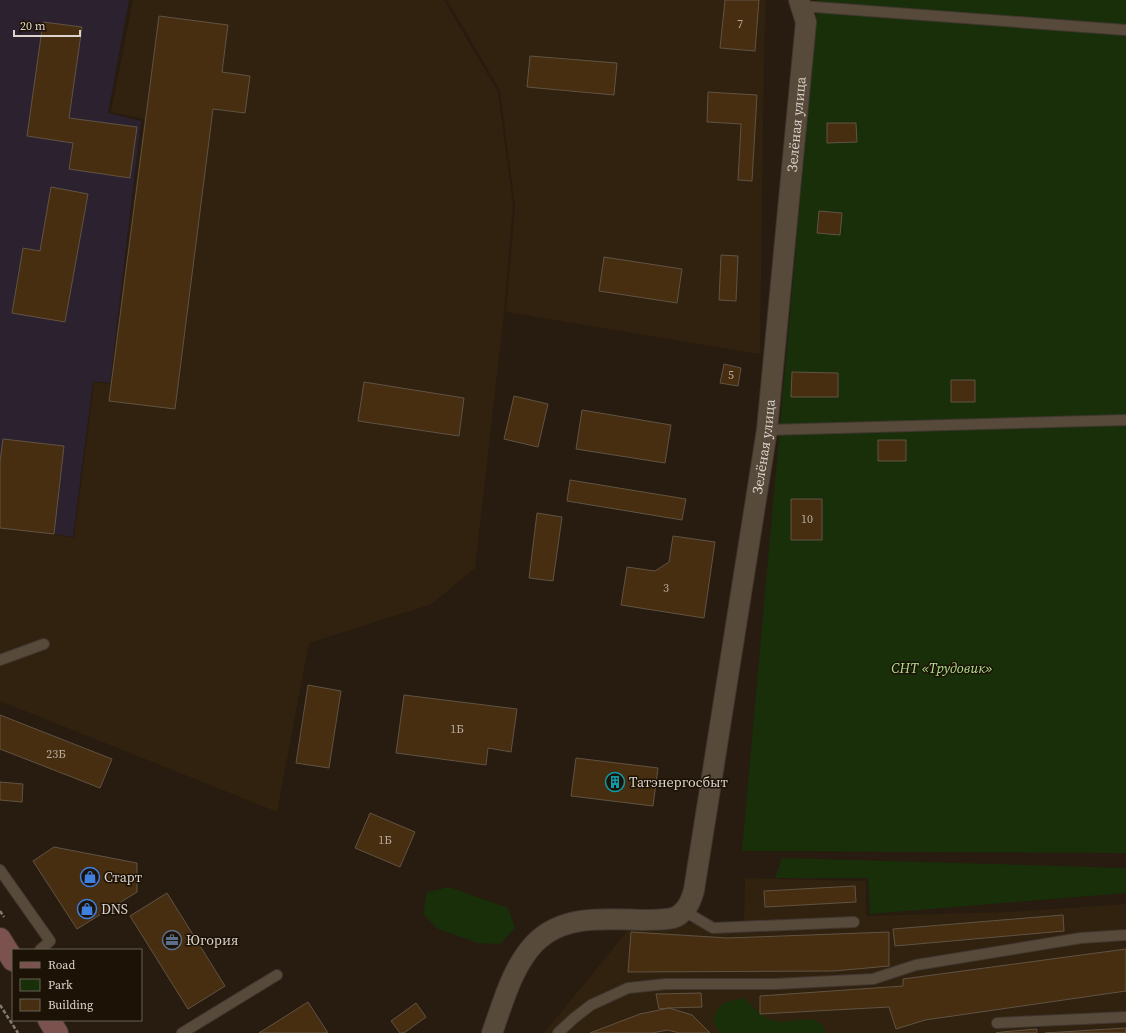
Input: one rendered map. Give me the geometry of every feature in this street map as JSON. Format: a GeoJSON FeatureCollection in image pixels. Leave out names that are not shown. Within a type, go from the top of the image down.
{"type":"FeatureCollection","features":[{"type":"Feature","properties":{"kind":"street","name":"Зелёная улица"},"geometry":{"type":"LineString","coordinates":[[684,911],[691,901],[694,890],[767,430],[806,22],[800,3]]}},
{"type":"Feature","properties":{"kind":"street"},"geometry":{"type":"LineString","coordinates":[[492,1033],[521,959],[536,942],[556,928],[573,922],[595,919],[659,920],[674,917],[684,911]]}},
{"type":"Feature","properties":{"kind":"street"},"geometry":{"type":"LineString","coordinates":[[0,938],[12,958]]}},
{"type":"Feature","properties":{"kind":"street"},"geometry":{"type":"LineString","coordinates":[[50,1021],[57,1033]]}},
{"type":"Feature","properties":{"kind":"lane"},"geometry":{"type":"LineString","coordinates":[[800,3],[1126,30]]}},
{"type":"Feature","properties":{"kind":"lane"},"geometry":{"type":"LineString","coordinates":[[767,430],[1126,420]]}},
{"type":"Feature","properties":{"kind":"lane"},"geometry":{"type":"LineString","coordinates":[[0,660],[44,644]]}},
{"type":"Feature","properties":{"kind":"lane"},"geometry":{"type":"LineString","coordinates":[[0,870],[50,941],[41,949]]}},
{"type":"Feature","properties":{"kind":"lane"},"geometry":{"type":"LineString","coordinates":[[684,911],[712,928],[854,922]]}},
{"type":"Feature","properties":{"kind":"lane"},"geometry":{"type":"LineString","coordinates":[[558,1033],[591,1005],[628,988],[666,984],[775,984],[874,979],[916,965],[1081,938],[1126,935]]}},
{"type":"Feature","properties":{"kind":"lane"},"geometry":{"type":"LineString","coordinates":[[182,1033],[277,975]]}},
{"type":"Feature","properties":{"kind":"lane"},"geometry":{"type":"LineString","coordinates":[[997,1023],[1126,1017]]}},
{"type":"Feature","properties":{"kind":"path"},"geometry":{"type":"LineString","coordinates":[[0,1005],[18,1033]]}},
{"type":"Feature","properties":{"kind":"shaded area"},"geometry":{"type":"Polygon","coordinates":[[[0,0],[129,0],[108,113],[141,121],[110,383],[93,381],[73,537],[0,524],[0,0]]]}},
{"type":"Feature","properties":{"kind":"shaded area"},"geometry":{"type":"Polygon","coordinates":[[[133,0],[444,0],[498,92],[513,205],[504,314],[475,568],[432,604],[309,643],[277,812],[0,701],[0,525],[74,538],[94,382],[110,384],[144,119],[111,112],[133,0]]]}},
{"type":"Feature","properties":{"kind":"shaded area"},"geometry":{"type":"Polygon","coordinates":[[[447,0],[766,0],[760,354],[506,312],[515,207],[500,90],[447,0]]]}},
{"type":"Feature","properties":{"kind":"shaded area"},"geometry":{"type":"Polygon","coordinates":[[[745,878],[866,881],[866,916],[1008,912],[1126,904],[1126,1011],[1036,1024],[1036,1033],[544,1033],[633,924],[744,922],[745,878]]]}},
{"type":"Feature","properties":{"kind":"shaded area"},"geometry":{"type":"Polygon","coordinates":[[[1126,1015],[1126,1033],[1039,1033],[1039,1025],[1126,1015]]]}},
{"type":"Feature","properties":{"kind":"green space","name":"СНТ «Трудовик»"},"geometry":{"type":"Polygon","coordinates":[[[818,0],[1126,0],[1126,853],[742,851],[818,0]]]}},
{"type":"Feature","properties":{"kind":"green space"},"geometry":{"type":"Polygon","coordinates":[[[782,858],[1126,868],[1126,893],[870,914],[868,878],[775,878],[782,858]]]}},
{"type":"Feature","properties":{"kind":"green space"},"geometry":{"type":"Polygon","coordinates":[[[449,887],[508,908],[515,928],[500,944],[478,943],[438,929],[423,914],[427,892],[449,887]]]}},
{"type":"Feature","properties":{"kind":"green space"},"geometry":{"type":"Polygon","coordinates":[[[744,998],[760,1014],[769,1019],[779,1022],[812,1019],[822,1024],[826,1033],[720,1033],[713,1021],[715,1014],[724,1004],[744,998]]]}},
{"type":"Feature","properties":{"kind":"building"},"geometry":{"type":"Polygon","coordinates":[[[725,0],[759,0],[755,51],[720,48],[725,0]]]}},
{"type":"Feature","properties":{"kind":"building"},"geometry":{"type":"Polygon","coordinates":[[[159,16],[228,25],[222,72],[250,76],[245,113],[213,109],[175,409],[109,401],[159,16]]]}},
{"type":"Feature","properties":{"kind":"building"},"geometry":{"type":"Polygon","coordinates":[[[43,22],[82,27],[69,118],[137,127],[130,178],[69,169],[73,143],[27,136],[43,22]]]}},
{"type":"Feature","properties":{"kind":"building"},"geometry":{"type":"Polygon","coordinates":[[[530,56],[617,63],[614,95],[527,87],[530,56]]]}},
{"type":"Feature","properties":{"kind":"building"},"geometry":{"type":"Polygon","coordinates":[[[708,92],[757,95],[752,181],[738,180],[741,124],[707,122],[708,92]]]}},
{"type":"Feature","properties":{"kind":"building"},"geometry":{"type":"Polygon","coordinates":[[[827,123],[856,123],[857,142],[827,143],[827,123]]]}},
{"type":"Feature","properties":{"kind":"building"},"geometry":{"type":"Polygon","coordinates":[[[51,187],[88,194],[65,322],[12,313],[23,248],[40,251],[51,187]]]}},
{"type":"Feature","properties":{"kind":"building"},"geometry":{"type":"Polygon","coordinates":[[[819,211],[842,213],[840,235],[817,233],[819,211]]]}},
{"type":"Feature","properties":{"kind":"building"},"geometry":{"type":"Polygon","coordinates":[[[721,255],[738,256],[736,301],[719,300],[721,255]]]}},
{"type":"Feature","properties":{"kind":"building"},"geometry":{"type":"Polygon","coordinates":[[[604,257],[682,269],[677,303],[599,291],[604,257]]]}},
{"type":"Feature","properties":{"kind":"building"},"geometry":{"type":"Polygon","coordinates":[[[724,364],[741,368],[738,386],[720,383],[724,364]]]}},
{"type":"Feature","properties":{"kind":"building"},"geometry":{"type":"Polygon","coordinates":[[[792,372],[838,373],[838,397],[791,397],[792,372]]]}},
{"type":"Feature","properties":{"kind":"building"},"geometry":{"type":"Polygon","coordinates":[[[951,380],[975,380],[975,402],[951,402],[951,380]]]}},
{"type":"Feature","properties":{"kind":"building"},"geometry":{"type":"Polygon","coordinates":[[[364,382],[464,398],[459,436],[358,421],[364,382]]]}},
{"type":"Feature","properties":{"kind":"building"},"geometry":{"type":"Polygon","coordinates":[[[514,396],[548,404],[538,447],[504,439],[514,396]]]}},
{"type":"Feature","properties":{"kind":"building"},"geometry":{"type":"Polygon","coordinates":[[[582,410],[671,425],[665,463],[576,449],[582,410]]]}},
{"type":"Feature","properties":{"kind":"building"},"geometry":{"type":"Polygon","coordinates":[[[3,439],[64,446],[54,534],[0,528],[0,462],[3,439]]]}},
{"type":"Feature","properties":{"kind":"building"},"geometry":{"type":"Polygon","coordinates":[[[878,440],[906,440],[906,461],[878,461],[878,440]]]}},
{"type":"Feature","properties":{"kind":"building"},"geometry":{"type":"Polygon","coordinates":[[[570,480],[686,499],[682,520],[567,501],[570,480]]]}},
{"type":"Feature","properties":{"kind":"building"},"geometry":{"type":"Polygon","coordinates":[[[791,499],[822,499],[822,540],[791,540],[791,499]]]}},
{"type":"Feature","properties":{"kind":"building"},"geometry":{"type":"Polygon","coordinates":[[[537,513],[562,517],[553,581],[529,578],[537,513]]]}},
{"type":"Feature","properties":{"kind":"building"},"geometry":{"type":"Polygon","coordinates":[[[673,536],[715,542],[704,618],[621,605],[627,567],[655,571],[669,562],[673,536]]]}},
{"type":"Feature","properties":{"kind":"building"},"geometry":{"type":"Polygon","coordinates":[[[308,685],[341,691],[329,768],[296,763],[308,685]]]}},
{"type":"Feature","properties":{"kind":"building"},"geometry":{"type":"Polygon","coordinates":[[[404,695],[517,709],[511,752],[488,748],[486,765],[396,753],[404,695]]]}},
{"type":"Feature","properties":{"kind":"building"},"geometry":{"type":"Polygon","coordinates":[[[0,715],[112,759],[100,788],[0,749],[0,715]]]}},
{"type":"Feature","properties":{"kind":"building","name":"Татэнергосбыт"},"geometry":{"type":"Polygon","coordinates":[[[576,758],[658,768],[653,806],[571,796],[576,758]]]}},
{"type":"Feature","properties":{"kind":"building"},"geometry":{"type":"Polygon","coordinates":[[[0,782],[23,784],[22,802],[0,800],[0,782]]]}},
{"type":"Feature","properties":{"kind":"building"},"geometry":{"type":"Polygon","coordinates":[[[370,813],[415,832],[400,867],[355,848],[370,813]]]}},
{"type":"Feature","properties":{"kind":"building","name":"Старт"},"geometry":{"type":"Polygon","coordinates":[[[54,847],[137,863],[137,892],[77,929],[33,861],[54,847]]]}},
{"type":"Feature","properties":{"kind":"building"},"geometry":{"type":"Polygon","coordinates":[[[855,886],[856,902],[765,907],[764,891],[855,886]]]}},
{"type":"Feature","properties":{"kind":"building"},"geometry":{"type":"Polygon","coordinates":[[[167,893],[225,986],[188,1009],[130,916],[167,893]]]}},
{"type":"Feature","properties":{"kind":"building"},"geometry":{"type":"Polygon","coordinates":[[[1063,915],[1064,931],[895,946],[893,929],[1063,915]]]}},
{"type":"Feature","properties":{"kind":"building"},"geometry":{"type":"Polygon","coordinates":[[[631,932],[728,938],[889,932],[889,966],[834,971],[628,972],[631,932]]]}},
{"type":"Feature","properties":{"kind":"building"},"geometry":{"type":"Polygon","coordinates":[[[1126,949],[1126,991],[925,1020],[896,1029],[889,1007],[760,1014],[760,996],[903,986],[903,979],[1126,949]]]}},
{"type":"Feature","properties":{"kind":"building"},"geometry":{"type":"Polygon","coordinates":[[[701,993],[702,1007],[659,1009],[656,994],[701,993]]]}},
{"type":"Feature","properties":{"kind":"building"},"geometry":{"type":"Polygon","coordinates":[[[308,1002],[328,1033],[259,1033],[308,1002]]]}},
{"type":"Feature","properties":{"kind":"building"},"geometry":{"type":"Polygon","coordinates":[[[416,1003],[426,1017],[404,1033],[400,1033],[391,1021],[416,1003]]]}},
{"type":"Feature","properties":{"kind":"building"},"geometry":{"type":"Polygon","coordinates":[[[669,1008],[692,1015],[710,1033],[679,1033],[668,1030],[652,1033],[590,1033],[640,1014],[669,1008]]]}},
{"type":"Feature","properties":{"kind":"building"},"geometry":{"type":"Polygon","coordinates":[[[1126,1028],[1126,1033],[1045,1033],[1126,1028]]]}},
{"type":"Feature","properties":{"kind":"building"},"geometry":{"type":"Polygon","coordinates":[[[1037,1029],[1037,1033],[996,1033],[1002,1032],[1037,1029]]]}},
{"type":"Feature","properties":{"kind":"place","name":"Татэнергосбыт"},"geometry":{"type":"Point","coordinates":[615,782]}},
{"type":"Feature","properties":{"kind":"place","name":"Старт"},"geometry":{"type":"Point","coordinates":[90,877]}},
{"type":"Feature","properties":{"kind":"place","name":"DNS"},"geometry":{"type":"Point","coordinates":[87,909]}},
{"type":"Feature","properties":{"kind":"place","name":"Югория"},"geometry":{"type":"Point","coordinates":[172,940]}}]}
